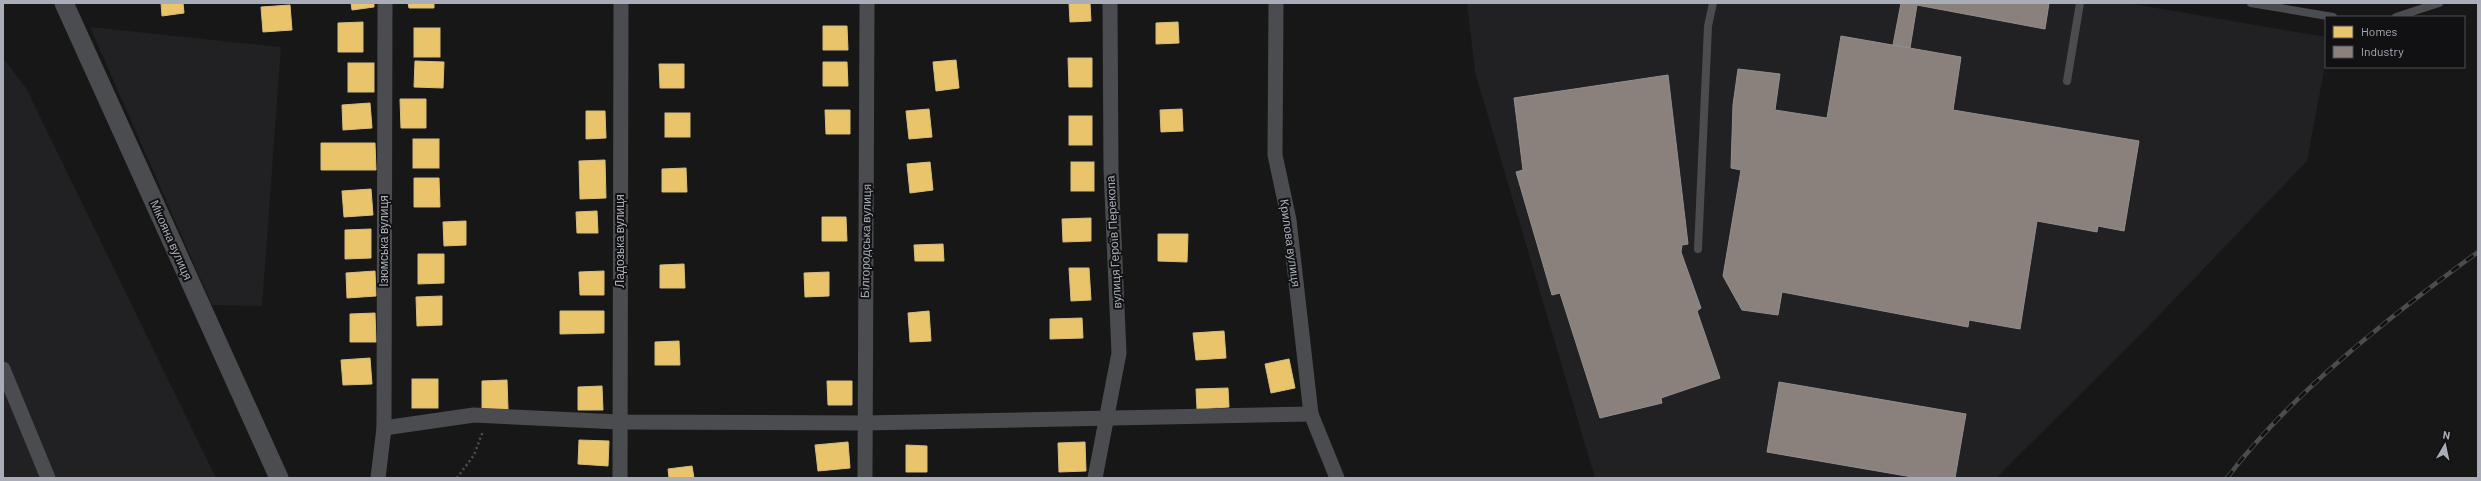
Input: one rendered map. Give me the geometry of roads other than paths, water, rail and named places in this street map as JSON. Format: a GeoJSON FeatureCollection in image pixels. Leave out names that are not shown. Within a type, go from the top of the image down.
{"type":"FeatureCollection","features":[{"type":"Feature","properties":{"kind":"street","name":"Мікояна вулиця"},"geometry":{"type":"LineString","coordinates":[[64,3],[278,478]]}},
{"type":"Feature","properties":{"kind":"street","name":"Ізюмська вулиця"},"geometry":{"type":"LineString","coordinates":[[378,478],[384,428],[385,3]]}},
{"type":"Feature","properties":{"kind":"street","name":"Ладозька вулиця"},"geometry":{"type":"LineString","coordinates":[[620,478],[621,3]]}},
{"type":"Feature","properties":{"kind":"street","name":"Білгородська вулиця"},"geometry":{"type":"LineString","coordinates":[[865,478],[864,423],[867,3]]}},
{"type":"Feature","properties":{"kind":"street","name":"вулиця Героїв Перекопа"},"geometry":{"type":"LineString","coordinates":[[1095,478],[1105,419],[1119,353],[1111,170],[1110,3]]}},
{"type":"Feature","properties":{"kind":"street","name":"Крилова вулиця"},"geometry":{"type":"LineString","coordinates":[[1276,3],[1275,155],[1289,220],[1311,414],[1337,478]]}},
{"type":"Feature","properties":{"kind":"street"},"geometry":{"type":"LineString","coordinates":[[3,369],[48,478]]}},
{"type":"Feature","properties":{"kind":"street"},"geometry":{"type":"LineString","coordinates":[[384,428],[474,416],[619,422],[864,423],[1311,414]]}},
{"type":"Feature","properties":{"kind":"lane"},"geometry":{"type":"LineString","coordinates":[[1698,249],[1708,26],[1713,3]]}},
{"type":"Feature","properties":{"kind":"lane"},"geometry":{"type":"LineString","coordinates":[[2066,81],[2080,3]]}},
{"type":"Feature","properties":{"kind":"lane"},"geometry":{"type":"LineString","coordinates":[[2251,3],[2327,16]]}},
{"type":"Feature","properties":{"kind":"lane"},"geometry":{"type":"LineString","coordinates":[[2399,16],[2439,3]]}},
{"type":"Feature","properties":{"kind":"railway"},"geometry":{"type":"LineString","coordinates":[[2227,478],[2252,447],[2281,416],[2344,357],[2445,276],[2478,252]]}}]}
